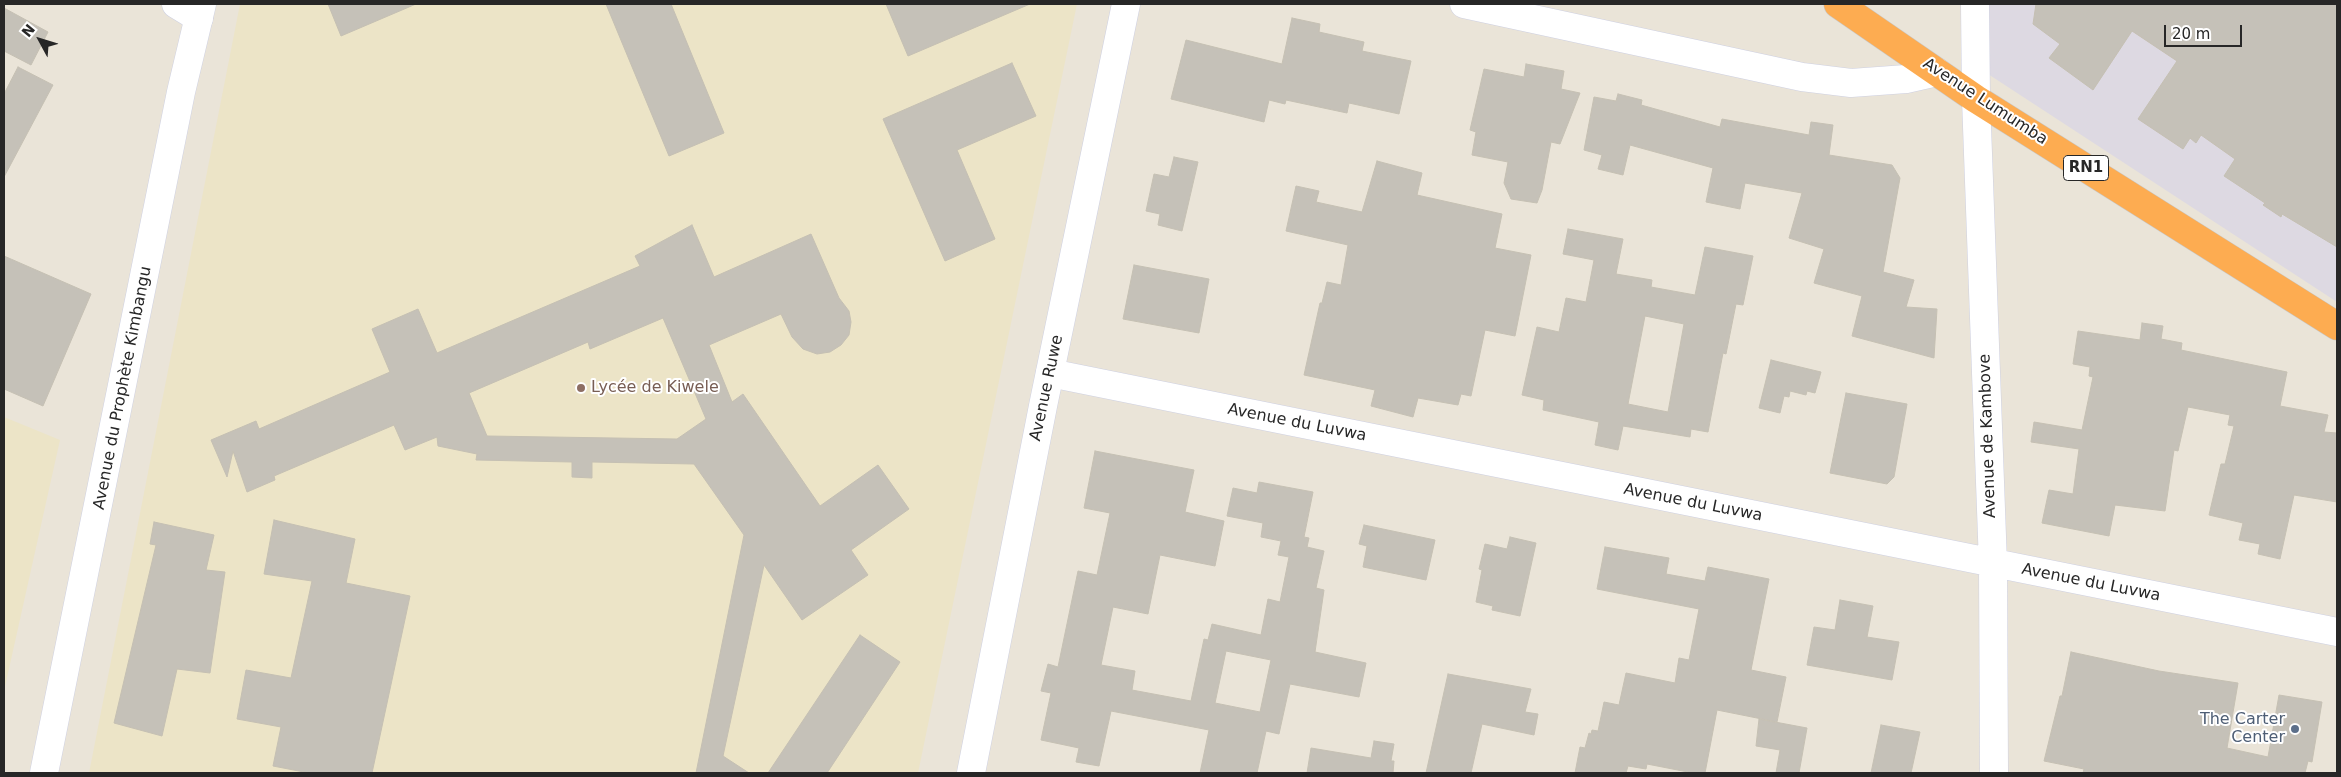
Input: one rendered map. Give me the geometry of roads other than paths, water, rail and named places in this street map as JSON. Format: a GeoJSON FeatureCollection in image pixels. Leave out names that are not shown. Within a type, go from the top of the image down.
{"type":"FeatureCollection","features":[{"type":"Feature","properties":{"kind":"highway","name":"Avenue Lumumba"},"geometry":{"type":"LineString","coordinates":[[1838,4],[1976,99],[2337,326]]}},
{"type":"Feature","properties":{"kind":"street"},"geometry":{"type":"LineString","coordinates":[[176,4],[200,11]]}},
{"type":"Feature","properties":{"kind":"street","name":"Avenue Ruwe"},"geometry":{"type":"LineString","coordinates":[[971,773],[1050,373],[1126,4]]}},
{"type":"Feature","properties":{"kind":"street"},"geometry":{"type":"LineString","coordinates":[[1464,4],[1802,77],[1851,83],[1906,78],[1937,72]]}},
{"type":"Feature","properties":{"kind":"street","name":"Avenue de Kambove"},"geometry":{"type":"LineString","coordinates":[[1976,4],[1976,99],[1993,564],[1994,773]]}},
{"type":"Feature","properties":{"kind":"street","name":"Avenue du Prophète Kimbangu"},"geometry":{"type":"LineString","coordinates":[[44,773],[181,92],[200,11]]}},
{"type":"Feature","properties":{"kind":"street","name":"Avenue du Luvwa"},"geometry":{"type":"LineString","coordinates":[[1050,373],[2337,632]]}},
{"type":"Feature","properties":{"kind":"place","name":"Lycée de Kiwele"},"geometry":{"type":"Point","coordinates":[581,388]}},
{"type":"Feature","properties":{"kind":"place","name":"The Carter Center"},"geometry":{"type":"Point","coordinates":[2295,729]}}]}
